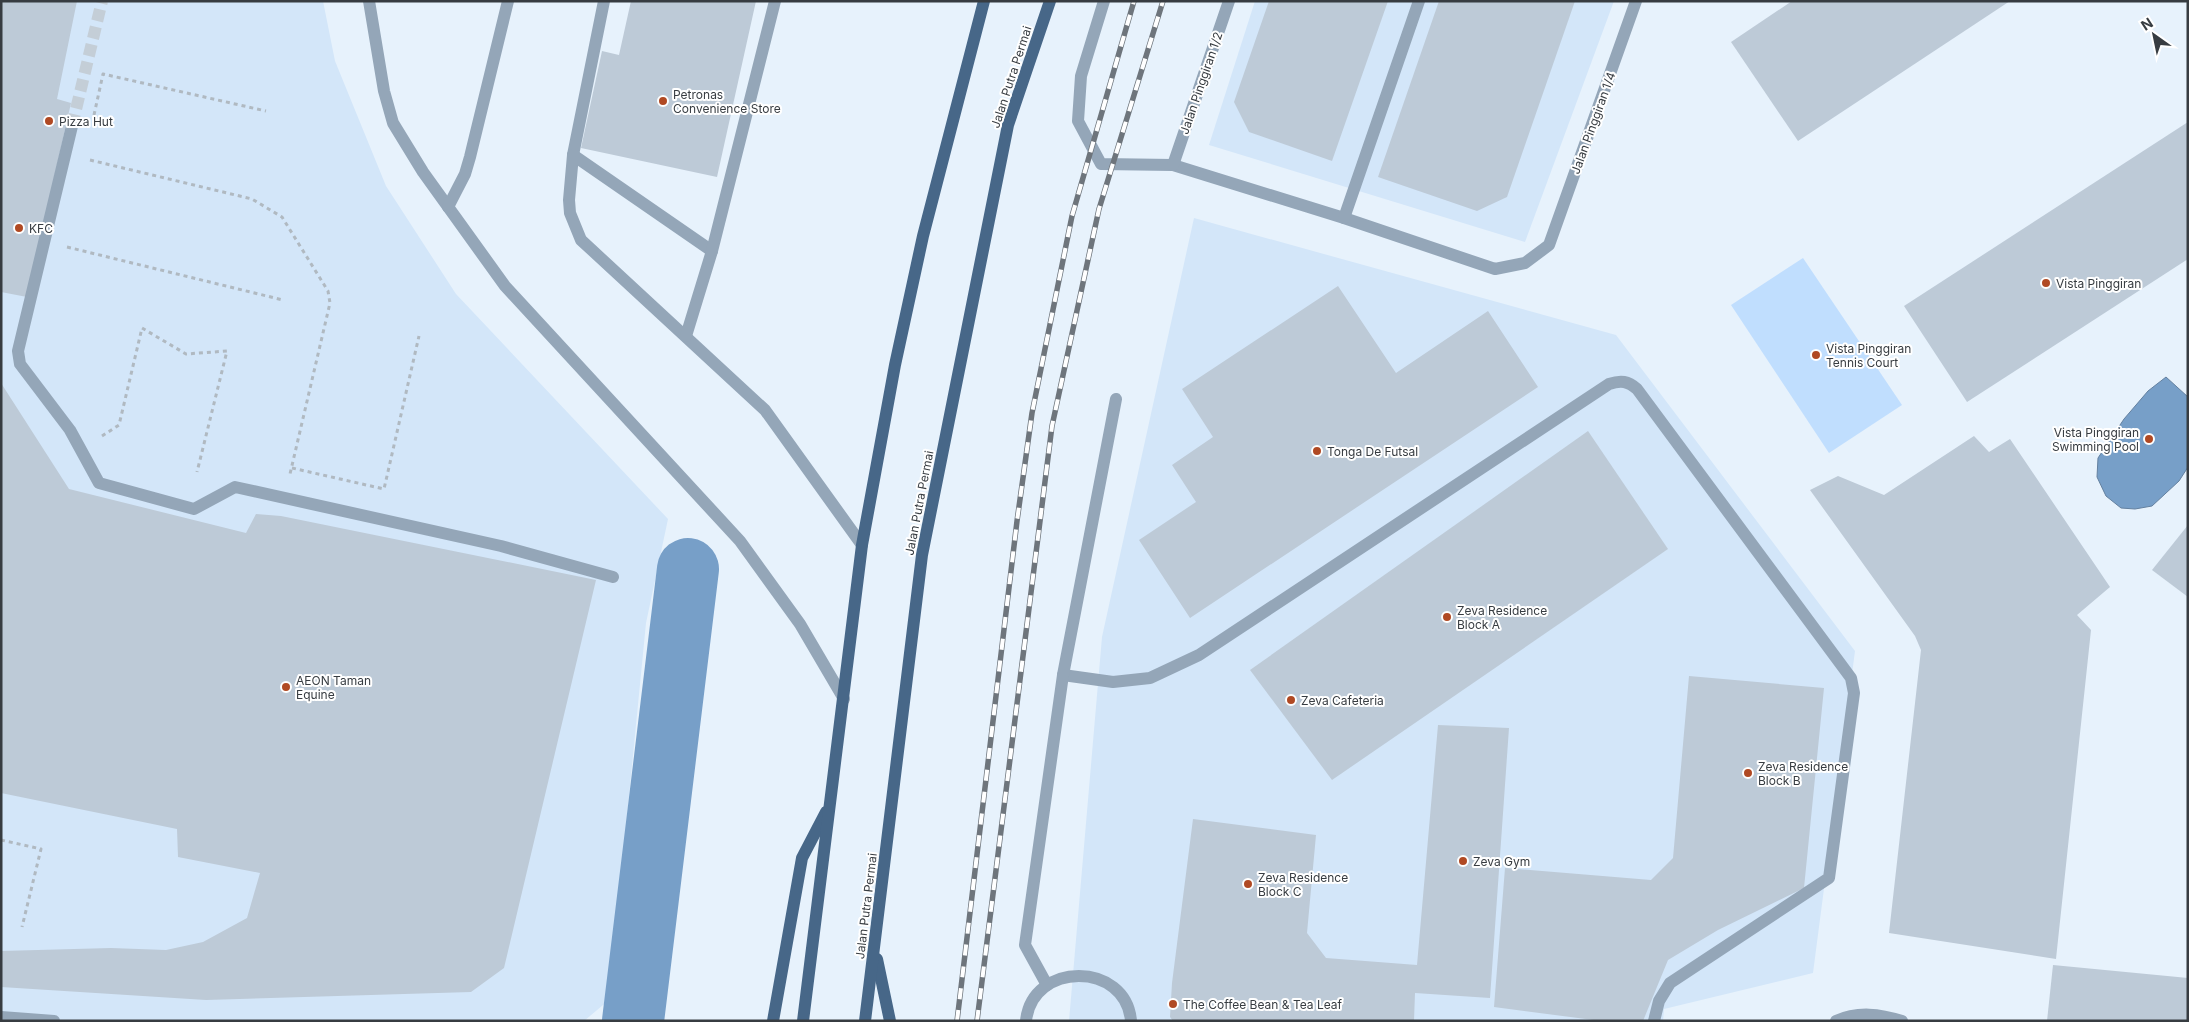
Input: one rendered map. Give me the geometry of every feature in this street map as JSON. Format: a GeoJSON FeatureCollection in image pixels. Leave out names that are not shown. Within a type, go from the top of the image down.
{"type":"FeatureCollection","features":[{"type":"Feature","properties":{"kind":"main road"},"geometry":{"type":"LineString","coordinates":[[803,1021],[862,545],[894,374],[923,236],[984,1]]}},
{"type":"Feature","properties":{"kind":"main road","name":"Jalan Putra Permai"},"geometry":{"type":"LineString","coordinates":[[865,1021],[922,555],[1008,125],[1050,1]]}},
{"type":"Feature","properties":{"kind":"main road"},"geometry":{"type":"LineString","coordinates":[[773,1021],[802,858],[830,803]]}},
{"type":"Feature","properties":{"kind":"main road"},"geometry":{"type":"LineString","coordinates":[[874,950],[890,1021]]}},
{"type":"Feature","properties":{"kind":"street"},"geometry":{"type":"LineString","coordinates":[[369,1],[384,91],[393,123],[423,172],[505,286],[666,463],[740,541],[800,624],[844,699]]}},
{"type":"Feature","properties":{"kind":"street"},"geometry":{"type":"LineString","coordinates":[[448,207],[465,174],[470,157],[508,1]]}},
{"type":"Feature","properties":{"kind":"street"},"geometry":{"type":"LineString","coordinates":[[604,1],[573,155],[569,200],[570,213],[581,240],[765,410],[862,545]]}},
{"type":"Feature","properties":{"kind":"street"},"geometry":{"type":"LineString","coordinates":[[686,336],[712,251],[775,1]]}},
{"type":"Feature","properties":{"kind":"street"},"geometry":{"type":"LineString","coordinates":[[1104,1],[1081,76],[1078,121],[1101,164],[1173,165],[1344,218],[1418,1]]}},
{"type":"Feature","properties":{"kind":"street","name":"Jalan Pinggiran 1/2"},"geometry":{"type":"LineString","coordinates":[[1173,165],[1229,1]]}},
{"type":"Feature","properties":{"kind":"street","name":"Jalan Pinggiran 1/4"},"geometry":{"type":"LineString","coordinates":[[1344,218],[1495,269],[1525,263],[1549,246],[1636,1]]}},
{"type":"Feature","properties":{"kind":"street"},"geometry":{"type":"LineString","coordinates":[[72,126],[18,351],[20,364],[70,430],[99,483],[194,509],[235,487],[501,546],[613,577]]}},
{"type":"Feature","properties":{"kind":"street"},"geometry":{"type":"LineString","coordinates":[[573,155],[712,251]]}},
{"type":"Feature","properties":{"kind":"street"},"geometry":{"type":"LineString","coordinates":[[1063,675],[1113,682],[1150,678],[1199,655],[1609,384],[1619,381],[1629,383],[1638,389],[1850,678],[1854,692],[1829,878],[1670,983],[1659,1001],[1654,1021]]}},
{"type":"Feature","properties":{"kind":"street"},"geometry":{"type":"LineString","coordinates":[[1047,985],[1025,945],[1063,675],[1116,399]]}},
{"type":"Feature","properties":{"kind":"street"},"geometry":{"type":"LineString","coordinates":[[1026,1021],[1027,1013],[1034,998],[1047,985],[1062,977],[1080,974],[1097,978],[1112,986],[1123,999],[1130,1021]]}},
{"type":"Feature","properties":{"kind":"street"},"geometry":{"type":"LineString","coordinates":[[1836,1021],[1846,1016],[1878,1014],[1902,1021]]}},
{"type":"Feature","properties":{"kind":"street"},"geometry":{"type":"LineString","coordinates":[[1,1016],[54,1021]]}},
{"type":"Feature","properties":{"kind":"path"},"geometry":{"type":"LineString","coordinates":[[92,121],[102,74],[266,112]]}},
{"type":"Feature","properties":{"kind":"path"},"geometry":{"type":"LineString","coordinates":[[65,154],[252,199],[282,217],[328,290],[330,303],[285,498]]}},
{"type":"Feature","properties":{"kind":"path"},"geometry":{"type":"LineString","coordinates":[[64,246],[283,300]]}},
{"type":"Feature","properties":{"kind":"path"},"geometry":{"type":"LineString","coordinates":[[119,425],[142,328],[186,354],[227,351],[197,472]]}},
{"type":"Feature","properties":{"kind":"path"},"geometry":{"type":"LineString","coordinates":[[292,468],[384,489],[419,336]]}},
{"type":"Feature","properties":{"kind":"path"},"geometry":{"type":"LineString","coordinates":[[1,840],[41,849],[22,927]]}},
{"type":"Feature","properties":{"kind":"shaded area"},"geometry":{"type":"Polygon","coordinates":[[[1,1],[323,1],[335,61],[386,186],[456,294],[668,519],[646,623],[609,1000],[584,1021],[1,1021],[1,1]]]}},
{"type":"Feature","properties":{"kind":"shaded area"},"geometry":{"type":"Polygon","coordinates":[[[1255,1],[1614,1],[1525,242],[1209,145],[1255,1]]]}},
{"type":"Feature","properties":{"kind":"shaded area"},"geometry":{"type":"Polygon","coordinates":[[[1194,218],[1616,335],[1855,651],[1813,973],[1664,1009],[1663,1021],[1069,1021],[1102,637],[1194,218]]]}},
{"type":"Feature","properties":{"kind":"shaded area","name":"Vista Pinggiran Tennis Court"},"geometry":{"type":"Polygon","coordinates":[[[1803,258],[1902,405],[1829,453],[1731,305],[1803,258]]]}},
{"type":"Feature","properties":{"kind":"shaded area","name":"Vista Pinggiran Swimming Pool"},"geometry":{"type":"Polygon","coordinates":[[[2166,377],[2188,397],[2188,467],[2179,481],[2152,506],[2135,509],[2121,508],[2106,496],[2097,477],[2098,458],[2124,419],[2148,391],[2166,377]]]}},
{"type":"Feature","properties":{"kind":"building"},"geometry":{"type":"Polygon","coordinates":[[[1,1],[77,1],[57,99],[71,103],[27,297],[1,292],[1,1]]]}},
{"type":"Feature","properties":{"kind":"building","name":"Petronas Convenience Store"},"geometry":{"type":"Polygon","coordinates":[[[631,1],[756,1],[717,177],[581,148],[602,51],[619,55],[631,1]]]}},
{"type":"Feature","properties":{"kind":"building"},"geometry":{"type":"Polygon","coordinates":[[[1269,1],[1388,1],[1332,161],[1249,132],[1234,102],[1269,1]]]}},
{"type":"Feature","properties":{"kind":"building"},"geometry":{"type":"Polygon","coordinates":[[[1439,1],[1575,1],[1507,197],[1477,211],[1378,177],[1439,1]]]}},
{"type":"Feature","properties":{"kind":"building"},"geometry":{"type":"Polygon","coordinates":[[[1792,1],[2010,1],[1798,141],[1731,42],[1792,1]]]}},
{"type":"Feature","properties":{"kind":"building","name":"Vista Pinggiran"},"geometry":{"type":"Polygon","coordinates":[[[2188,122],[2188,259],[1967,402],[1904,306],[2188,122]]]}},
{"type":"Feature","properties":{"kind":"building","name":"Tonga De Futsal"},"geometry":{"type":"Polygon","coordinates":[[[1338,286],[1396,373],[1488,311],[1538,387],[1190,618],[1139,540],[1196,502],[1172,465],[1213,437],[1182,389],[1338,286]]]}},
{"type":"Feature","properties":{"kind":"building","name":"AEON Taman Equine"},"geometry":{"type":"Polygon","coordinates":[[[1,383],[69,489],[246,533],[256,514],[281,516],[596,580],[504,968],[471,992],[206,1000],[1,987],[1,951],[111,948],[166,950],[203,942],[247,918],[260,873],[178,857],[177,829],[1,793],[1,383]]]}},
{"type":"Feature","properties":{"kind":"building","name":"Zeva Residence Block A"},"geometry":{"type":"Polygon","coordinates":[[[1588,431],[1668,549],[1332,780],[1250,670],[1588,431]]]}},
{"type":"Feature","properties":{"kind":"building"},"geometry":{"type":"Polygon","coordinates":[[[1974,436],[1989,452],[2010,439],[2110,587],[2077,615],[2091,630],[2056,959],[1889,933],[1921,650],[1915,636],[1810,490],[1838,476],[1884,495],[1974,436]]]}},
{"type":"Feature","properties":{"kind":"building"},"geometry":{"type":"Polygon","coordinates":[[[2188,525],[2188,597],[2152,570],[2188,525]]]}},
{"type":"Feature","properties":{"kind":"building","name":"Zeva Residence Block B"},"geometry":{"type":"Polygon","coordinates":[[[1689,676],[1824,688],[1804,888],[1718,930],[1668,960],[1643,1021],[1601,1021],[1494,1007],[1505,868],[1651,880],[1673,858],[1689,676]]]}},
{"type":"Feature","properties":{"kind":"building","name":"Zeva Residence Block C"},"geometry":{"type":"Polygon","coordinates":[[[1438,725],[1509,728],[1490,998],[1415,993],[1414,1021],[1173,1021],[1170,1017],[1172,983],[1193,819],[1316,835],[1307,933],[1326,958],[1417,965],[1438,725]]]}},
{"type":"Feature","properties":{"kind":"building"},"geometry":{"type":"Polygon","coordinates":[[[2053,965],[2188,978],[2188,1021],[2047,1021],[2053,965]]]}},
{"type":"Feature","properties":{"kind":"waterway"},"geometry":{"type":"LineString","coordinates":[[633,1021],[688,569]]}},
{"type":"Feature","properties":{"kind":"tunnel"},"geometry":{"type":"LineString","coordinates":[[72,126],[102,1]]}},
{"type":"Feature","properties":{"kind":"railway"},"geometry":{"type":"LineString","coordinates":[[957,1021],[1017,521],[1032,413],[1072,216],[1134,1]]}},
{"type":"Feature","properties":{"kind":"railway"},"geometry":{"type":"LineString","coordinates":[[977,1021],[1052,426],[1099,209],[1163,1]]}},
{"type":"Feature","properties":{"kind":"place","name":"Petronas Convenience Store"},"geometry":{"type":"Point","coordinates":[663,101]}},
{"type":"Feature","properties":{"kind":"place","name":"Pizza Hut"},"geometry":{"type":"Point","coordinates":[49,121]}},
{"type":"Feature","properties":{"kind":"place","name":"KFC"},"geometry":{"type":"Point","coordinates":[19,228]}},
{"type":"Feature","properties":{"kind":"place","name":"Vista Pinggiran"},"geometry":{"type":"Point","coordinates":[2046,283]}},
{"type":"Feature","properties":{"kind":"place","name":"Vista Pinggiran Tennis Court"},"geometry":{"type":"Point","coordinates":[1816,355]}},
{"type":"Feature","properties":{"kind":"place","name":"Vista Pinggiran Swimming Pool"},"geometry":{"type":"Point","coordinates":[2149,439]}},
{"type":"Feature","properties":{"kind":"place","name":"Tonga De Futsal"},"geometry":{"type":"Point","coordinates":[1317,451]}},
{"type":"Feature","properties":{"kind":"place","name":"Zeva Residence Block A"},"geometry":{"type":"Point","coordinates":[1447,617]}},
{"type":"Feature","properties":{"kind":"place","name":"AEON Taman Equine"},"geometry":{"type":"Point","coordinates":[286,687]}},
{"type":"Feature","properties":{"kind":"place","name":"Zeva Cafeteria"},"geometry":{"type":"Point","coordinates":[1291,700]}},
{"type":"Feature","properties":{"kind":"place","name":"Zeva Residence Block B"},"geometry":{"type":"Point","coordinates":[1748,773]}},
{"type":"Feature","properties":{"kind":"place","name":"Zeva Gym"},"geometry":{"type":"Point","coordinates":[1463,861]}},
{"type":"Feature","properties":{"kind":"place","name":"Zeva Residence Block C"},"geometry":{"type":"Point","coordinates":[1248,884]}},
{"type":"Feature","properties":{"kind":"place","name":"The Coffee Bean & Tea Leaf"},"geometry":{"type":"Point","coordinates":[1173,1004]}}]}
